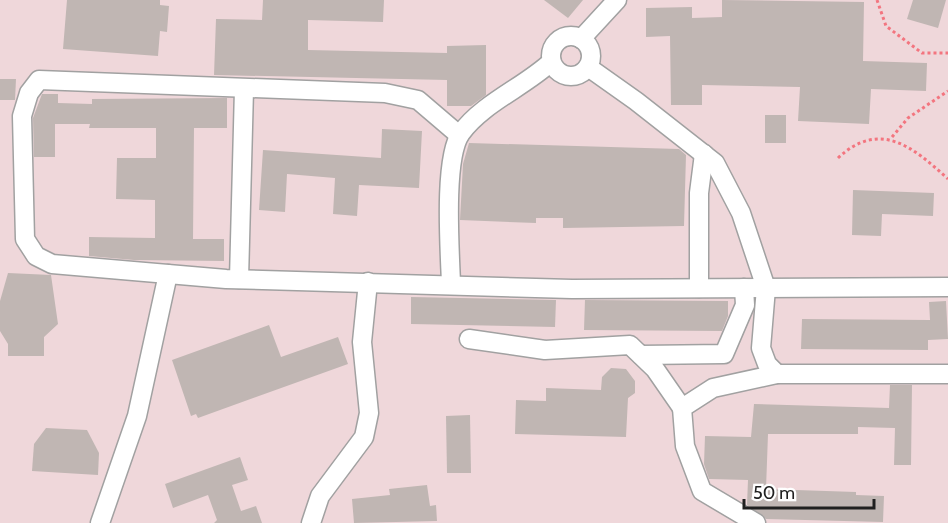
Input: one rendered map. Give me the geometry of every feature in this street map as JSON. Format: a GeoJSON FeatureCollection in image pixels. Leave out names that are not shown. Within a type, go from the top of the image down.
{"type":"FeatureCollection","features":[{"type":"Feature","properties":{"kind":"street"},"geometry":{"type":"LineString","coordinates":[[581,39],[617,0]]}},
{"type":"Feature","properties":{"kind":"street"},"geometry":{"type":"LineString","coordinates":[[567,36],[581,39],[590,48],[591,61],[588,67],[578,75],[565,76],[554,68],[550,56],[556,43],[567,36]]}},
{"type":"Feature","properties":{"kind":"street"},"geometry":{"type":"LineString","coordinates":[[451,284],[449,216],[453,162],[459,135],[478,116],[536,76],[551,62]]}},
{"type":"Feature","properties":{"kind":"street"},"geometry":{"type":"LineString","coordinates":[[588,67],[636,100],[715,163],[741,213],[765,288],[761,348],[767,364],[777,374]]}},
{"type":"Feature","properties":{"kind":"street"},"geometry":{"type":"LineString","coordinates":[[459,135],[418,100],[385,93],[39,80],[29,93],[22,116],[25,239],[36,256],[52,264],[239,279],[572,289],[948,287]]}},
{"type":"Feature","properties":{"kind":"street"},"geometry":{"type":"LineString","coordinates":[[239,279],[244,89]]}},
{"type":"Feature","properties":{"kind":"street"},"geometry":{"type":"LineString","coordinates":[[699,288],[699,193],[704,154]]}},
{"type":"Feature","properties":{"kind":"street"},"geometry":{"type":"LineString","coordinates":[[100,523],[137,416],[168,274]]}},
{"type":"Feature","properties":{"kind":"street"},"geometry":{"type":"LineString","coordinates":[[311,523],[320,496],[364,437],[369,413],[362,342],[368,282]]}},
{"type":"Feature","properties":{"kind":"street"},"geometry":{"type":"LineString","coordinates":[[641,355],[724,354],[745,305],[744,288]]}},
{"type":"Feature","properties":{"kind":"street"},"geometry":{"type":"LineString","coordinates":[[470,339],[545,350],[630,345],[656,369],[682,408],[685,446],[702,491],[756,523]]}},
{"type":"Feature","properties":{"kind":"street"},"geometry":{"type":"LineString","coordinates":[[682,408],[713,388],[777,374],[948,374]]}},
{"type":"Feature","properties":{"kind":"path"},"geometry":{"type":"LineString","coordinates":[[877,0],[886,27],[922,53],[948,53]]}},
{"type":"Feature","properties":{"kind":"path"},"geometry":{"type":"LineString","coordinates":[[892,138],[908,118],[948,91]]}},
{"type":"Feature","properties":{"kind":"path"},"geometry":{"type":"LineString","coordinates":[[838,158],[853,144],[892,138],[926,159],[948,179]]}},
{"type":"Feature","properties":{"kind":"shaded area"},"geometry":{"type":"Polygon","coordinates":[[[0,0],[948,0],[948,523],[0,523],[0,0]]]}},
{"type":"Feature","properties":{"kind":"building"},"geometry":{"type":"Polygon","coordinates":[[[67,0],[160,0],[160,5],[169,6],[167,32],[160,31],[158,56],[63,49],[67,0]]]}},
{"type":"Feature","properties":{"kind":"building"},"geometry":{"type":"Polygon","coordinates":[[[263,0],[384,0],[383,22],[308,20],[308,50],[447,53],[447,46],[486,45],[486,95],[471,106],[447,106],[447,80],[214,75],[216,19],[262,20],[263,0]]]}},
{"type":"Feature","properties":{"kind":"building"},"geometry":{"type":"Polygon","coordinates":[[[544,0],[583,0],[568,18],[544,0]]]}},
{"type":"Feature","properties":{"kind":"building"},"geometry":{"type":"Polygon","coordinates":[[[722,0],[864,2],[863,61],[927,63],[926,91],[871,89],[869,124],[798,121],[800,87],[702,85],[702,105],[671,105],[670,36],[646,37],[646,8],[692,7],[692,18],[722,17],[722,0]]]}},
{"type":"Feature","properties":{"kind":"building"},"geometry":{"type":"Polygon","coordinates":[[[913,0],[946,0],[938,28],[907,19],[913,0]]]}},
{"type":"Feature","properties":{"kind":"building"},"geometry":{"type":"Polygon","coordinates":[[[0,79],[16,79],[15,100],[0,100],[0,79]]]}},
{"type":"Feature","properties":{"kind":"building"},"geometry":{"type":"Polygon","coordinates":[[[42,94],[58,94],[58,103],[92,104],[92,99],[227,98],[227,128],[194,128],[193,239],[224,239],[224,261],[134,260],[89,256],[89,237],[155,238],[155,200],[116,199],[117,158],[156,158],[156,128],[89,128],[90,124],[55,124],[55,157],[34,157],[33,118],[42,94]]]}},
{"type":"Feature","properties":{"kind":"building"},"geometry":{"type":"Polygon","coordinates":[[[765,115],[786,115],[786,143],[765,143],[765,115]]]}},
{"type":"Feature","properties":{"kind":"building"},"geometry":{"type":"Polygon","coordinates":[[[382,129],[422,131],[419,188],[359,185],[357,216],[333,214],[335,178],[287,174],[285,212],[259,210],[263,150],[381,158],[382,129]]]}},
{"type":"Feature","properties":{"kind":"building"},"geometry":{"type":"Polygon","coordinates":[[[469,143],[679,149],[686,155],[684,226],[563,228],[563,218],[536,218],[536,223],[460,220],[463,164],[469,143]]]}},
{"type":"Feature","properties":{"kind":"building"},"geometry":{"type":"Polygon","coordinates":[[[853,190],[934,193],[933,216],[882,214],[881,236],[852,235],[853,190]]]}},
{"type":"Feature","properties":{"kind":"building"},"geometry":{"type":"Polygon","coordinates":[[[8,273],[51,275],[58,324],[44,337],[44,356],[8,356],[8,344],[0,331],[0,301],[8,273]]]}},
{"type":"Feature","properties":{"kind":"building"},"geometry":{"type":"Polygon","coordinates":[[[411,297],[556,300],[555,327],[411,324],[411,297]]]}},
{"type":"Feature","properties":{"kind":"building"},"geometry":{"type":"Polygon","coordinates":[[[585,300],[728,301],[728,316],[722,331],[584,330],[585,300]]]}},
{"type":"Feature","properties":{"kind":"building"},"geometry":{"type":"Polygon","coordinates":[[[946,301],[948,339],[928,340],[928,350],[801,349],[802,319],[930,320],[929,302],[946,301]]]}},
{"type":"Feature","properties":{"kind":"building"},"geometry":{"type":"Polygon","coordinates":[[[269,325],[281,357],[338,337],[348,364],[198,418],[196,414],[191,416],[172,360],[269,325]]]}},
{"type":"Feature","properties":{"kind":"building"},"geometry":{"type":"Polygon","coordinates":[[[611,368],[626,369],[635,381],[635,393],[628,398],[626,437],[515,434],[516,400],[546,401],[546,388],[601,390],[602,377],[611,368]]]}},
{"type":"Feature","properties":{"kind":"building"},"geometry":{"type":"Polygon","coordinates":[[[890,385],[912,385],[911,465],[894,465],[895,428],[858,427],[858,434],[768,434],[766,489],[856,492],[856,495],[884,496],[883,522],[766,519],[747,505],[748,480],[709,479],[704,464],[705,436],[751,437],[754,404],[889,408],[890,385]]]}},
{"type":"Feature","properties":{"kind":"building"},"geometry":{"type":"Polygon","coordinates":[[[470,415],[471,473],[447,473],[446,416],[470,415]]]}},
{"type":"Feature","properties":{"kind":"building"},"geometry":{"type":"Polygon","coordinates":[[[46,428],[87,430],[99,453],[98,475],[32,471],[34,444],[46,428]]]}},
{"type":"Feature","properties":{"kind":"building"},"geometry":{"type":"Polygon","coordinates":[[[240,457],[248,480],[232,485],[241,511],[256,506],[262,523],[214,523],[217,520],[208,495],[173,508],[165,484],[240,457]]]}},
{"type":"Feature","properties":{"kind":"building"},"geometry":{"type":"Polygon","coordinates":[[[427,485],[430,506],[436,505],[437,521],[354,523],[352,499],[390,495],[389,489],[427,485]]]}}]}
